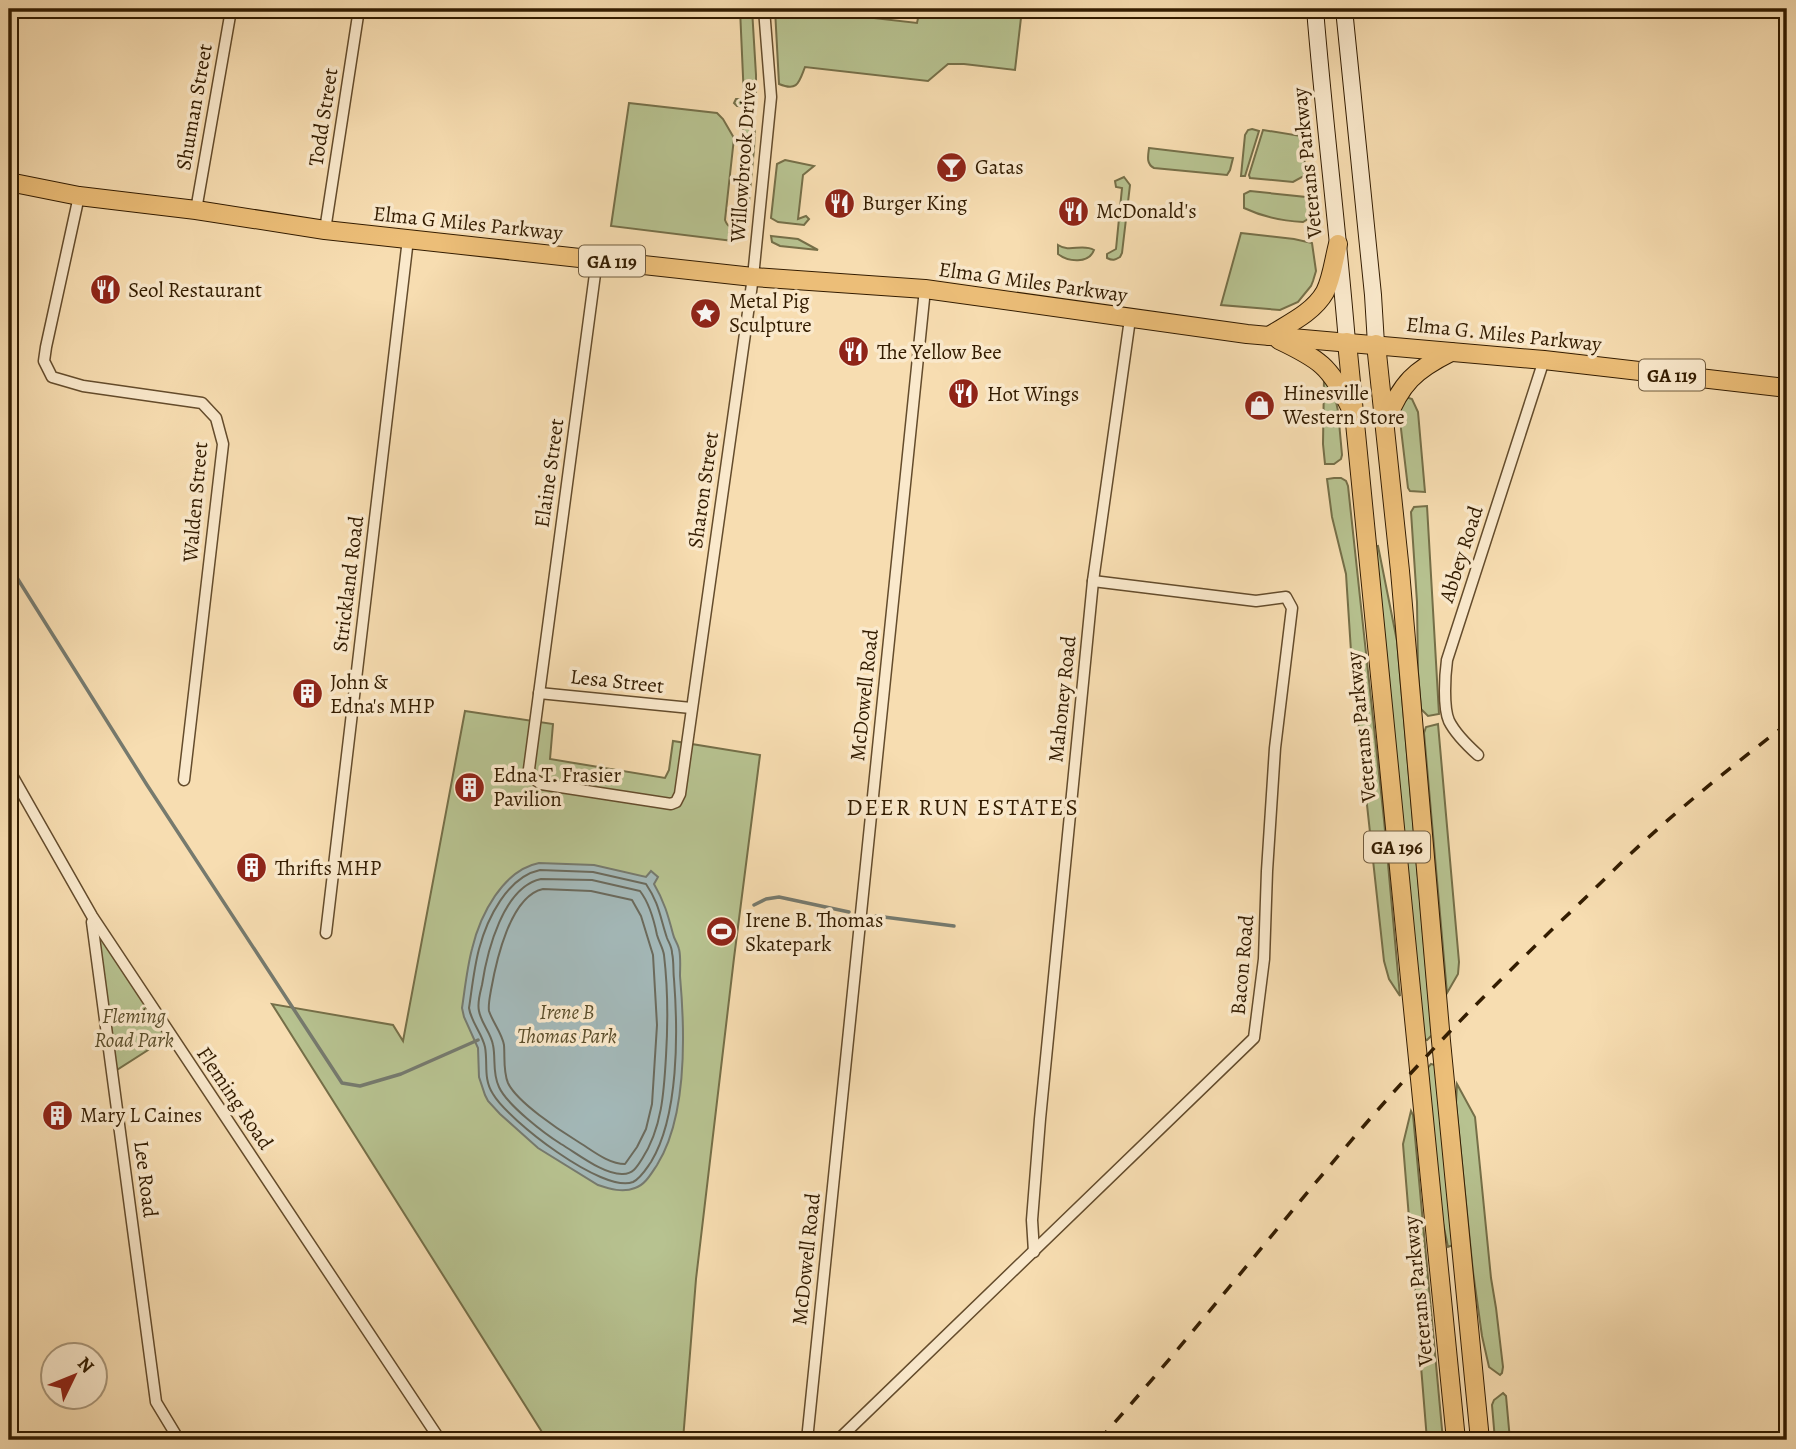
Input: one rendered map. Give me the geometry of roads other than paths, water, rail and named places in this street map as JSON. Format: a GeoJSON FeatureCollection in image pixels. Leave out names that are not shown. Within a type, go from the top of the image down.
{"type":"FeatureCollection","features":[{"type":"Feature","properties":{"kind":"main road","name":"Veterans Parkway"},"geometry":{"type":"LineString","coordinates":[[1315,9],[1456,1440]]}},
{"type":"Feature","properties":{"kind":"main road"},"geometry":{"type":"LineString","coordinates":[[1344,9],[1376,344]]}},
{"type":"Feature","properties":{"kind":"main road","name":"Elma G Miles Parkway"},"geometry":{"type":"LineString","coordinates":[[9,182],[79,197],[325,230],[753,277],[925,289],[1217,330]]}},
{"type":"Feature","properties":{"kind":"main road"},"geometry":{"type":"LineString","coordinates":[[1269,336],[1317,303],[1326,290],[1338,244]]}},
{"type":"Feature","properties":{"kind":"main road","name":"Elma G. Miles Parkway"},"geometry":{"type":"LineString","coordinates":[[1217,330],[1544,360],[1787,388]]}},
{"type":"Feature","properties":{"kind":"main road","name":"GA 196"},"geometry":{"type":"LineString","coordinates":[[1269,336],[1322,364],[1341,389],[1354,416]]}},
{"type":"Feature","properties":{"kind":"main road","name":"GA 196"},"geometry":{"type":"LineString","coordinates":[[1376,344],[1480,1440]]}},
{"type":"Feature","properties":{"kind":"main road"},"geometry":{"type":"LineString","coordinates":[[1385,424],[1393,402],[1410,377],[1453,351]]}},
{"type":"Feature","properties":{"kind":"street","name":"Todd Street"},"geometry":{"type":"LineString","coordinates":[[325,230],[359,9]]}},
{"type":"Feature","properties":{"kind":"street","name":"Willowbrook Drive"},"geometry":{"type":"LineString","coordinates":[[753,277],[771,97],[764,9]]}},
{"type":"Feature","properties":{"kind":"street","name":"Shuman Street"},"geometry":{"type":"LineString","coordinates":[[196,211],[231,10]]}},
{"type":"Feature","properties":{"kind":"street","name":"Walden Street"},"geometry":{"type":"LineString","coordinates":[[79,197],[46,347],[44,361],[52,377],[83,386],[202,403],[216,418],[223,444],[184,780]]}},
{"type":"Feature","properties":{"kind":"street","name":"Strickland Road"},"geometry":{"type":"LineString","coordinates":[[326,933],[408,239]]}},
{"type":"Feature","properties":{"kind":"street","name":"Elaine Street"},"geometry":{"type":"LineString","coordinates":[[597,259],[529,763],[530,772],[536,781],[543,785],[671,804],[676,802],[680,794],[691,708]]}},
{"type":"Feature","properties":{"kind":"street","name":"Sharon Street"},"geometry":{"type":"LineString","coordinates":[[691,708],[753,277]]}},
{"type":"Feature","properties":{"kind":"street","name":"McDowell Road"},"geometry":{"type":"LineString","coordinates":[[807,1440],[925,289]]}},
{"type":"Feature","properties":{"kind":"street","name":"Mahoney Road"},"geometry":{"type":"LineString","coordinates":[[1034,1252],[1032,1220],[1040,1119],[1093,581],[1129,318]]}},
{"type":"Feature","properties":{"kind":"street","name":"Abbey Road"},"geometry":{"type":"LineString","coordinates":[[1478,755],[1448,719],[1447,660],[1544,360]]}},
{"type":"Feature","properties":{"kind":"street","name":"Bacon Road"},"geometry":{"type":"LineString","coordinates":[[838,1440],[1254,1038],[1265,959],[1267,871],[1275,748],[1292,608],[1286,597],[1256,601],[1093,581]]}},
{"type":"Feature","properties":{"kind":"street","name":"Lesa Street"},"geometry":{"type":"LineString","coordinates":[[539,693],[691,708]]}},
{"type":"Feature","properties":{"kind":"street","name":"Fleming Road"},"geometry":{"type":"LineString","coordinates":[[9,770],[92,916],[440,1440]]}},
{"type":"Feature","properties":{"kind":"street","name":"Lee Road"},"geometry":{"type":"LineString","coordinates":[[92,916],[156,1402],[179,1440]]}},
{"type":"Feature","properties":{"kind":"water"},"geometry":{"type":"Polygon","coordinates":[[[539,863],[594,865],[646,877],[651,871],[658,877],[654,884],[663,902],[680,959],[682,1074],[674,1123],[667,1145],[657,1165],[639,1187],[616,1190],[598,1185],[538,1148],[488,1101],[479,1077],[478,1048],[462,1008],[472,949],[487,909],[504,884],[526,867],[539,863]]]}},
{"type":"Feature","properties":{"kind":"waterway"},"geometry":{"type":"LineString","coordinates":[[9,565],[147,785],[342,1083],[360,1086],[401,1074],[478,1040]]}},
{"type":"Feature","properties":{"kind":"waterway"},"geometry":{"type":"LineString","coordinates":[[754,905],[779,897],[849,912]]}},
{"type":"Feature","properties":{"kind":"waterway"},"geometry":{"type":"LineString","coordinates":[[876,916],[954,926]]}},
{"type":"Feature","properties":{"kind":"railway"},"geometry":{"type":"LineString","coordinates":[[1099,1440],[1362,1128],[1458,1023],[1640,845],[1712,783],[1787,724]]}},
{"type":"Feature","properties":{"kind":"place","name":"Gatas"},"geometry":{"type":"Point","coordinates":[952,167]}},
{"type":"Feature","properties":{"kind":"place","name":"Burger King"},"geometry":{"type":"Point","coordinates":[839,203]}},
{"type":"Feature","properties":{"kind":"place","name":"McDonald's"},"geometry":{"type":"Point","coordinates":[1073,211]}},
{"type":"Feature","properties":{"kind":"place","name":"Seol Restaurant"},"geometry":{"type":"Point","coordinates":[105,290]}},
{"type":"Feature","properties":{"kind":"place","name":"Metal Pig Sculpture"},"geometry":{"type":"Point","coordinates":[706,313]}},
{"type":"Feature","properties":{"kind":"place","name":"The Yellow Bee"},"geometry":{"type":"Point","coordinates":[854,352]}},
{"type":"Feature","properties":{"kind":"place","name":"Hot Wings"},"geometry":{"type":"Point","coordinates":[964,394]}},
{"type":"Feature","properties":{"kind":"place","name":"Hinesville Western Store"},"geometry":{"type":"Point","coordinates":[1260,405]}},
{"type":"Feature","properties":{"kind":"place","name":"John & Edna's MHP"},"geometry":{"type":"Point","coordinates":[307,694]}},
{"type":"Feature","properties":{"kind":"place","name":"Edna T. Frasier Pavilion"},"geometry":{"type":"Point","coordinates":[470,787]}},
{"type":"Feature","properties":{"kind":"place","name":"Thrifts MHP"},"geometry":{"type":"Point","coordinates":[252,868]}},
{"type":"Feature","properties":{"kind":"place","name":"Irene B. Thomas Skatepark"},"geometry":{"type":"Point","coordinates":[722,932]}},
{"type":"Feature","properties":{"kind":"place","name":"Mary L Caines"},"geometry":{"type":"Point","coordinates":[57,1115]}},
{"type":"Feature","properties":{"kind":"district","name":"DEER RUN ESTATES"},"geometry":{"type":"Point","coordinates":[963,807]}},
{"type":"Feature","properties":{"kind":"park label","name":"Irene B Thomas Park"},"geometry":{"type":"Point","coordinates":[567,1024]}},
{"type":"Feature","properties":{"kind":"park label","name":"Fleming Road Park"},"geometry":{"type":"Point","coordinates":[134,1028]}}]}
